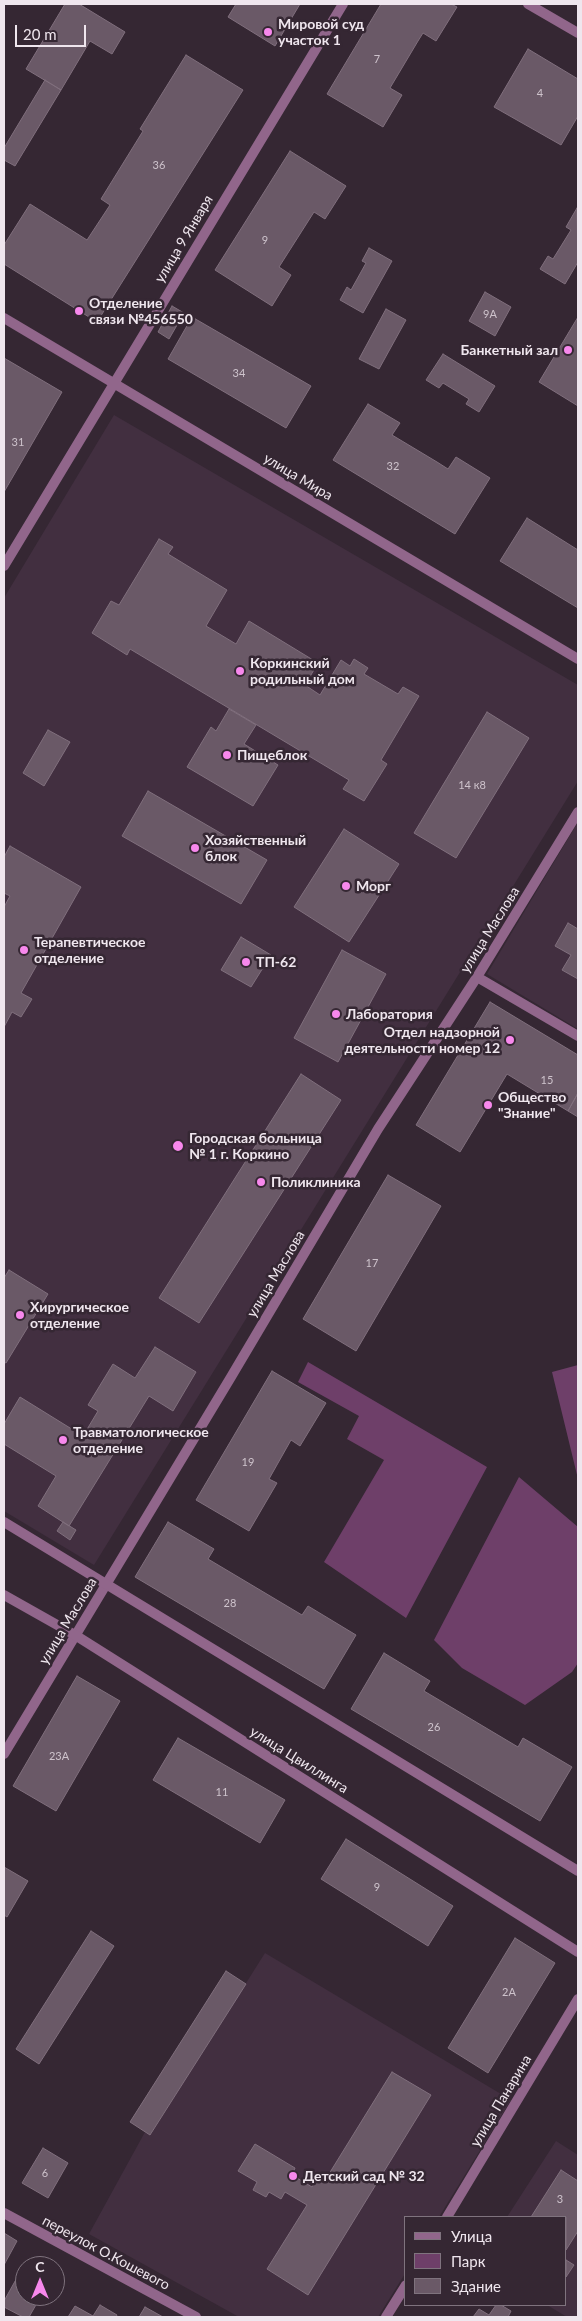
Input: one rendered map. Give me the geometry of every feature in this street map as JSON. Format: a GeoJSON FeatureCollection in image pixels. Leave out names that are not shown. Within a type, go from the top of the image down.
{"type":"FeatureCollection","features":[{"type":"Feature","properties":{"kind":"street","name":"улица 9 Января"},"geometry":{"type":"LineString","coordinates":[[4,566],[343,4]]}},
{"type":"Feature","properties":{"kind":"street"},"geometry":{"type":"LineString","coordinates":[[528,4],[578,33]]}},
{"type":"Feature","properties":{"kind":"street","name":"улица Мира"},"geometry":{"type":"LineString","coordinates":[[4,318],[578,659]]}},
{"type":"Feature","properties":{"kind":"street","name":"улица Маслова"},"geometry":{"type":"LineString","coordinates":[[4,1754],[378,1129],[478,977],[578,812]]}},
{"type":"Feature","properties":{"kind":"street"},"geometry":{"type":"LineString","coordinates":[[478,977],[578,1036]]}},
{"type":"Feature","properties":{"kind":"street"},"geometry":{"type":"LineString","coordinates":[[4,1522],[578,1871]]}},
{"type":"Feature","properties":{"kind":"street","name":"улица Цвиллинга"},"geometry":{"type":"LineString","coordinates":[[4,1595],[75,1635],[578,1952]]}},
{"type":"Feature","properties":{"kind":"street","name":"улица Панарина"},"geometry":{"type":"LineString","coordinates":[[448,2216],[578,1999]]}},
{"type":"Feature","properties":{"kind":"street","name":"переулок О.Кошевого"},"geometry":{"type":"LineString","coordinates":[[4,2214],[196,2317]]}},
{"type":"Feature","properties":{"kind":"street"},"geometry":{"type":"LineString","coordinates":[[386,2317],[404,2288]]}},
{"type":"Feature","properties":{"kind":"shaded area","name":"Городская больница № 1 г. Коркино"},"geometry":{"type":"Polygon","coordinates":[[[114,415],[578,685],[578,781],[94,1565],[4,1511],[4,598],[114,415]]]}},
{"type":"Feature","properties":{"kind":"shaded area"},"geometry":{"type":"Polygon","coordinates":[[[578,822],[578,1029],[487,974],[578,822]]]}},
{"type":"Feature","properties":{"kind":"shaded area","name":"Детский сад № 32"},"geometry":{"type":"Polygon","coordinates":[[[265,1953],[511,2100],[440,2216],[404,2216],[404,2275],[378,2317],[239,2317],[89,2234],[145,2132],[151,2134],[265,1953]]]}},
{"type":"Feature","properties":{"kind":"shaded area"},"geometry":{"type":"Polygon","coordinates":[[[556,2141],[578,2155],[578,2317],[567,2317],[549,2306],[567,2306],[567,2216],[508,2216],[556,2141]]]}},
{"type":"Feature","properties":{"kind":"green space"},"geometry":{"type":"Polygon","coordinates":[[[308,1362],[487,1467],[406,1618],[324,1562],[384,1460],[347,1439],[359,1416],[298,1382],[308,1362]]]}},
{"type":"Feature","properties":{"kind":"green space"},"geometry":{"type":"Polygon","coordinates":[[[578,1365],[578,1479],[552,1372],[578,1365]]]}},
{"type":"Feature","properties":{"kind":"green space"},"geometry":{"type":"Polygon","coordinates":[[[519,1477],[578,1527],[578,1663],[572,1672],[525,1705],[462,1668],[434,1640],[519,1477]]]}},
{"type":"Feature","properties":{"kind":"building"},"geometry":{"type":"Polygon","coordinates":[[[65,4],[79,4],[125,32],[112,54],[90,41],[61,90],[26,69],[65,4]]]}},
{"type":"Feature","properties":{"kind":"building","name":"Мировой суд участок 1"},"geometry":{"type":"Polygon","coordinates":[[[236,4],[300,4],[275,46],[228,17],[236,4]]]}},
{"type":"Feature","properties":{"kind":"building"},"geometry":{"type":"Polygon","coordinates":[[[381,4],[451,4],[457,7],[436,41],[423,33],[418,41],[390,88],[402,95],[383,127],[327,94],[381,4]]]}},
{"type":"Feature","properties":{"kind":"building"},"geometry":{"type":"Polygon","coordinates":[[[528,49],[578,79],[578,116],[561,145],[494,107],[528,49]]]}},
{"type":"Feature","properties":{"kind":"building"},"geometry":{"type":"Polygon","coordinates":[[[186,55],[243,90],[97,322],[4,264],[4,245],[30,204],[87,240],[110,205],[101,199],[143,131],[140,129],[186,55]]]}},
{"type":"Feature","properties":{"kind":"building"},"geometry":{"type":"Polygon","coordinates":[[[45,80],[61,90],[15,166],[4,160],[4,148],[45,80]]]}},
{"type":"Feature","properties":{"kind":"building"},"geometry":{"type":"Polygon","coordinates":[[[290,151],[346,186],[325,219],[314,212],[279,267],[291,275],[272,306],[215,270],[290,151]]]}},
{"type":"Feature","properties":{"kind":"building"},"geometry":{"type":"Polygon","coordinates":[[[577,208],[578,262],[565,284],[540,269],[548,256],[553,259],[571,230],[566,227],[577,208]]]}},
{"type":"Feature","properties":{"kind":"building"},"geometry":{"type":"Polygon","coordinates":[[[369,248],[392,261],[363,313],[340,300],[347,287],[351,290],[366,263],[362,261],[369,248]]]}},
{"type":"Feature","properties":{"kind":"building"},"geometry":{"type":"Polygon","coordinates":[[[485,292],[511,307],[495,336],[469,321],[485,292]]]}},
{"type":"Feature","properties":{"kind":"building"},"geometry":{"type":"Polygon","coordinates":[[[172,306],[184,313],[169,339],[158,332],[172,306]]]}},
{"type":"Feature","properties":{"kind":"building"},"geometry":{"type":"Polygon","coordinates":[[[386,309],[406,320],[379,369],[359,359],[386,309]]]}},
{"type":"Feature","properties":{"kind":"building"},"geometry":{"type":"Polygon","coordinates":[[[192,317],[311,386],[286,428],[168,359],[192,317]]]}},
{"type":"Feature","properties":{"kind":"building","name":"Банкетный зал"},"geometry":{"type":"Polygon","coordinates":[[[578,317],[578,406],[539,382],[578,317]]]}},
{"type":"Feature","properties":{"kind":"building"},"geometry":{"type":"Polygon","coordinates":[[[443,354],[495,386],[479,412],[466,404],[469,399],[443,383],[439,388],[426,380],[443,354]]]}},
{"type":"Feature","properties":{"kind":"building"},"geometry":{"type":"Polygon","coordinates":[[[4,358],[62,392],[4,492],[4,358]]]}},
{"type":"Feature","properties":{"kind":"building"},"geometry":{"type":"Polygon","coordinates":[[[368,404],[400,423],[392,435],[448,469],[456,457],[490,478],[455,534],[333,460],[368,404]]]}},
{"type":"Feature","properties":{"kind":"building"},"geometry":{"type":"Polygon","coordinates":[[[527,518],[578,550],[578,608],[500,561],[527,518]]]}},
{"type":"Feature","properties":{"kind":"building","name":"Коркинский родильный дом"},"geometry":{"type":"Polygon","coordinates":[[[159,539],[173,547],[168,554],[227,590],[206,626],[236,644],[249,621],[318,663],[305,685],[320,695],[341,660],[350,666],[354,659],[368,668],[364,674],[398,694],[403,687],[419,696],[381,760],[387,764],[364,801],[343,789],[349,780],[130,649],[127,655],[92,633],[111,601],[119,605],[159,539]]]}},
{"type":"Feature","properties":{"kind":"building","name":"Пищеблок"},"geometry":{"type":"Polygon","coordinates":[[[229,709],[256,725],[244,744],[278,765],[253,806],[187,767],[211,727],[216,731],[229,709]]]}},
{"type":"Feature","properties":{"kind":"building"},"geometry":{"type":"Polygon","coordinates":[[[487,712],[529,738],[456,858],[414,833],[487,712]]]}},
{"type":"Feature","properties":{"kind":"building"},"geometry":{"type":"Polygon","coordinates":[[[48,730],[70,742],[44,786],[23,773],[48,730]]]}},
{"type":"Feature","properties":{"kind":"building","name":"Хозяйственный блок"},"geometry":{"type":"Polygon","coordinates":[[[148,791],[267,860],[241,904],[122,836],[148,791]]]}},
{"type":"Feature","properties":{"kind":"building","name":"Морг"},"geometry":{"type":"Polygon","coordinates":[[[344,829],[399,864],[349,942],[294,907],[344,829]]]}},
{"type":"Feature","properties":{"kind":"building","name":"Терапевтическое отделение"},"geometry":{"type":"Polygon","coordinates":[[[10,846],[81,887],[21,993],[32,999],[21,1017],[12,1012],[4,1027],[4,907],[10,896],[4,893],[4,857],[10,846]]]}},
{"type":"Feature","properties":{"kind":"building"},"geometry":{"type":"Polygon","coordinates":[[[568,923],[578,929],[578,979],[562,970],[571,955],[555,946],[568,923]]]}},
{"type":"Feature","properties":{"kind":"building","name":"ТП-62"},"geometry":{"type":"Polygon","coordinates":[[[241,937],[271,955],[251,987],[221,970],[241,937]]]}},
{"type":"Feature","properties":{"kind":"building","name":"Лаборатория"},"geometry":{"type":"Polygon","coordinates":[[[342,950],[386,974],[338,1062],[294,1038],[342,950]]]}},
{"type":"Feature","properties":{"kind":"building"},"geometry":{"type":"Polygon","coordinates":[[[490,1002],[578,1055],[578,1093],[568,1111],[507,1074],[460,1152],[416,1125],[490,1002]]]}},
{"type":"Feature","properties":{"kind":"building","name":"Поликлиника"},"geometry":{"type":"Polygon","coordinates":[[[301,1074],[341,1100],[199,1323],[159,1298],[301,1074]]]}},
{"type":"Feature","properties":{"kind":"building"},"geometry":{"type":"Polygon","coordinates":[[[578,1093],[578,1117],[568,1111],[578,1093]]]}},
{"type":"Feature","properties":{"kind":"building"},"geometry":{"type":"Polygon","coordinates":[[[388,1175],[441,1206],[356,1351],[303,1319],[388,1175]]]}},
{"type":"Feature","properties":{"kind":"building","name":"Хирургическое отделение"},"geometry":{"type":"Polygon","coordinates":[[[9,1270],[48,1294],[6,1363],[4,1362],[4,1278],[9,1270]]]}},
{"type":"Feature","properties":{"kind":"building","name":"Травматологическое отделение"},"geometry":{"type":"Polygon","coordinates":[[[155,1347],[196,1372],[173,1411],[149,1396],[69,1526],[38,1506],[56,1476],[4,1444],[4,1424],[20,1397],[83,1436],[98,1411],[88,1405],[113,1364],[135,1378],[155,1347]]]}},
{"type":"Feature","properties":{"kind":"building"},"geometry":{"type":"Polygon","coordinates":[[[272,1371],[326,1403],[300,1446],[291,1440],[269,1479],[277,1483],[249,1531],[196,1500],[272,1371]]]}},
{"type":"Feature","properties":{"kind":"building"},"geometry":{"type":"Polygon","coordinates":[[[63,1522],[76,1530],[70,1540],[57,1531],[63,1522]]]}},
{"type":"Feature","properties":{"kind":"building"},"geometry":{"type":"Polygon","coordinates":[[[168,1522],[214,1549],[208,1559],[302,1615],[308,1606],[356,1635],[324,1689],[135,1577],[168,1522]]]}},
{"type":"Feature","properties":{"kind":"building"},"geometry":{"type":"Polygon","coordinates":[[[384,1653],[430,1681],[424,1691],[518,1747],[523,1738],[572,1767],[540,1821],[351,1709],[384,1653]]]}},
{"type":"Feature","properties":{"kind":"building"},"geometry":{"type":"Polygon","coordinates":[[[77,1676],[120,1701],[56,1811],[13,1786],[77,1676]]]}},
{"type":"Feature","properties":{"kind":"building"},"geometry":{"type":"Polygon","coordinates":[[[178,1738],[285,1800],[260,1843],[153,1780],[178,1738]]]}},
{"type":"Feature","properties":{"kind":"building"},"geometry":{"type":"Polygon","coordinates":[[[346,1839],[453,1906],[428,1946],[321,1879],[346,1839]]]}},
{"type":"Feature","properties":{"kind":"building"},"geometry":{"type":"Polygon","coordinates":[[[4,1867],[28,1881],[7,1917],[4,1915],[4,1867]]]}},
{"type":"Feature","properties":{"kind":"building"},"geometry":{"type":"Polygon","coordinates":[[[91,1931],[114,1946],[39,2064],[16,2049],[91,1931]]]}},
{"type":"Feature","properties":{"kind":"building"},"geometry":{"type":"Polygon","coordinates":[[[515,1938],[555,1963],[488,2073],[448,2048],[515,1938]]]}},
{"type":"Feature","properties":{"kind":"building"},"geometry":{"type":"Polygon","coordinates":[[[226,1971],[246,1984],[150,2135],[130,2122],[226,1971]]]}},
{"type":"Feature","properties":{"kind":"building"},"geometry":{"type":"Polygon","coordinates":[[[392,2072],[431,2095],[308,2295],[267,2269],[307,2205],[285,2192],[281,2199],[269,2192],[266,2197],[253,2190],[257,2182],[238,2171],[255,2144],[295,2168],[292,2175],[312,2187],[317,2178],[324,2182],[392,2072]]]}},
{"type":"Feature","properties":{"kind":"building"},"geometry":{"type":"Polygon","coordinates":[[[43,2148],[68,2163],[48,2198],[22,2183],[43,2148]]]}},
{"type":"Feature","properties":{"kind":"building"},"geometry":{"type":"Polygon","coordinates":[[[561,2170],[578,2181],[578,2231],[567,2248],[567,2216],[532,2216],[561,2170]]]}},
{"type":"Feature","properties":{"kind":"building"},"geometry":{"type":"Polygon","coordinates":[[[4,2233],[17,2241],[4,2265],[4,2233]]]}},
{"type":"Feature","properties":{"kind":"building"},"geometry":{"type":"Polygon","coordinates":[[[567,2261],[574,2265],[567,2276],[567,2261]]]}},
{"type":"Feature","properties":{"kind":"building"},"geometry":{"type":"Polygon","coordinates":[[[15,2281],[15,2306],[35,2306],[29,2317],[23,2317],[4,2307],[4,2301],[15,2281]]]}},
{"type":"Feature","properties":{"kind":"building"},"geometry":{"type":"Polygon","coordinates":[[[100,2305],[117,2315],[116,2317],[68,2317],[75,2306],[93,2316],[100,2305]]]}},
{"type":"Feature","properties":{"kind":"building"},"geometry":{"type":"Polygon","coordinates":[[[495,2306],[503,2306],[511,2311],[508,2317],[473,2317],[479,2309],[489,2315],[495,2306]]]}},
{"type":"Feature","properties":{"kind":"building"},"geometry":{"type":"Polygon","coordinates":[[[145,2307],[163,2317],[139,2317],[145,2307]]]}},
{"type":"Feature","properties":{"kind":"place","name":"Мировой суд участок 1"},"geometry":{"type":"Point","coordinates":[268,32]}},
{"type":"Feature","properties":{"kind":"place","name":"Отделение связи №456550"},"geometry":{"type":"Point","coordinates":[79,311]}},
{"type":"Feature","properties":{"kind":"place","name":"Банкетный зал"},"geometry":{"type":"Point","coordinates":[568,350]}},
{"type":"Feature","properties":{"kind":"place","name":"Коркинский родильный дом"},"geometry":{"type":"Point","coordinates":[240,671]}},
{"type":"Feature","properties":{"kind":"place","name":"Пищеблок"},"geometry":{"type":"Point","coordinates":[227,755]}},
{"type":"Feature","properties":{"kind":"place","name":"Хозяйственный блок"},"geometry":{"type":"Point","coordinates":[195,848]}},
{"type":"Feature","properties":{"kind":"place","name":"Морг"},"geometry":{"type":"Point","coordinates":[346,886]}},
{"type":"Feature","properties":{"kind":"place","name":"Терапевтическое отделение"},"geometry":{"type":"Point","coordinates":[24,950]}},
{"type":"Feature","properties":{"kind":"place","name":"ТП-62"},"geometry":{"type":"Point","coordinates":[246,962]}},
{"type":"Feature","properties":{"kind":"place","name":"Лаборатория"},"geometry":{"type":"Point","coordinates":[336,1014]}},
{"type":"Feature","properties":{"kind":"place","name":"Отдел надзорной деятельности номер 12"},"geometry":{"type":"Point","coordinates":[510,1040]}},
{"type":"Feature","properties":{"kind":"place","name":"Общество \"Знание\""},"geometry":{"type":"Point","coordinates":[488,1105]}},
{"type":"Feature","properties":{"kind":"place","name":"Городская больница № 1 г. Коркино"},"geometry":{"type":"Point","coordinates":[178,1146]}},
{"type":"Feature","properties":{"kind":"place","name":"Поликлиника"},"geometry":{"type":"Point","coordinates":[261,1182]}},
{"type":"Feature","properties":{"kind":"place","name":"Хирургическое отделение"},"geometry":{"type":"Point","coordinates":[20,1315]}},
{"type":"Feature","properties":{"kind":"place","name":"Травматологическое отделение"},"geometry":{"type":"Point","coordinates":[63,1440]}},
{"type":"Feature","properties":{"kind":"place","name":"Детский сад № 32"},"geometry":{"type":"Point","coordinates":[293,2176]}}]}
